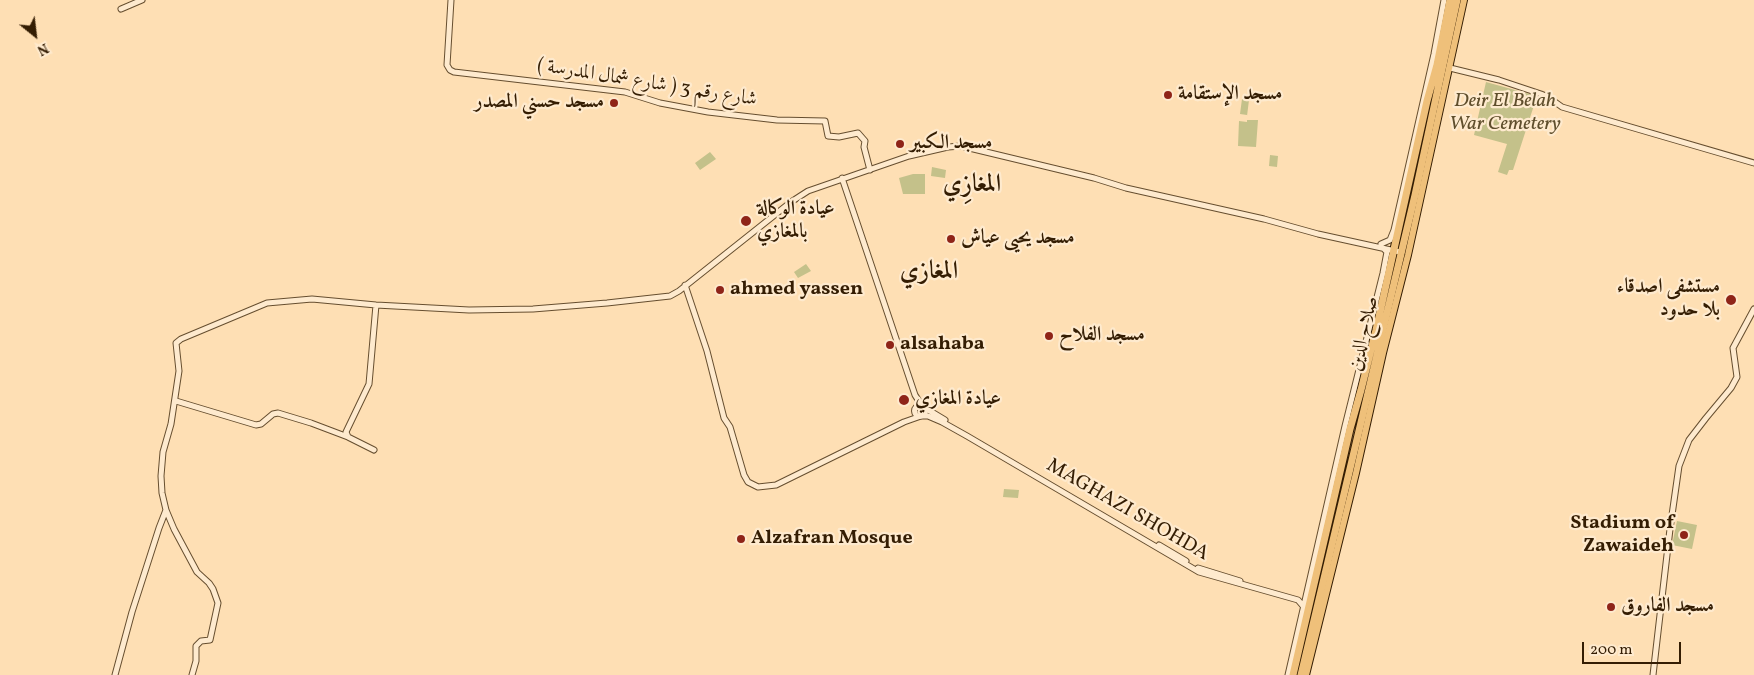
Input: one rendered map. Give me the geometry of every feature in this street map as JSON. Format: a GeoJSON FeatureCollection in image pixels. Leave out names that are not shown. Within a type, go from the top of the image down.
{"type":"FeatureCollection","features":[{"type":"Feature","properties":{"kind":"highway","name":"صلاح الدين"},"geometry":{"type":"LineString","coordinates":[[1293,675],[1309,594],[1349,471],[1379,355],[1411,164],[1444,65],[1450,0]]}},
{"type":"Feature","properties":{"kind":"highway","name":"صلاح الدين"},"geometry":{"type":"LineString","coordinates":[[1300,675],[1319,596],[1332,522],[1397,249],[1415,195],[1457,0]]}},
{"type":"Feature","properties":{"kind":"highway"},"geometry":{"type":"LineString","coordinates":[[1349,471],[1356,468]]}},
{"type":"Feature","properties":{"kind":"highway"},"geometry":{"type":"LineString","coordinates":[[1309,594],[1315,597],[1319,596]]}},
{"type":"Feature","properties":{"kind":"main road"},"geometry":{"type":"LineString","coordinates":[[1306,675],[1356,468],[1379,355],[1408,255],[1444,65],[1464,0]]}},
{"type":"Feature","properties":{"kind":"street"},"geometry":{"type":"LineString","coordinates":[[122,9],[142,0]]}},
{"type":"Feature","properties":{"kind":"street","name":"شارع رقم 3 ( شارع شمال المدرسة )"},"geometry":{"type":"LineString","coordinates":[[451,0],[447,65],[454,72],[625,92],[660,103],[708,112],[777,120],[825,121],[828,136],[838,137],[858,133],[865,141],[864,147],[870,170]]}},
{"type":"Feature","properties":{"kind":"street"},"geometry":{"type":"LineString","coordinates":[[1382,246],[1392,236],[1411,164],[1444,0]]}},
{"type":"Feature","properties":{"kind":"street"},"geometry":{"type":"LineString","coordinates":[[1444,65],[1541,94],[1562,107],[1754,163]]}},
{"type":"Feature","properties":{"kind":"street"},"geometry":{"type":"LineString","coordinates":[[192,675],[196,661],[196,646],[199,642],[210,640],[218,603],[214,590],[197,572],[166,510],[161,476],[162,463],[176,401],[179,371],[176,343],[267,303],[312,299],[376,305],[469,310],[533,309],[670,296],[808,191],[842,178],[929,151],[961,146],[1094,178],[1126,188],[1397,249]]}},
{"type":"Feature","properties":{"kind":"street"},"geometry":{"type":"LineString","coordinates":[[842,178],[916,398],[924,407],[943,420]]}},
{"type":"Feature","properties":{"kind":"street"},"geometry":{"type":"LineString","coordinates":[[1288,675],[1304,607],[1309,594],[1345,426],[1383,273],[1387,252],[1382,246]]}},
{"type":"Feature","properties":{"kind":"street"},"geometry":{"type":"LineString","coordinates":[[685,285],[707,351],[724,418],[730,427],[744,475],[748,482],[758,487],[776,485],[904,422],[921,416],[943,420]]}},
{"type":"Feature","properties":{"kind":"street"},"geometry":{"type":"LineString","coordinates":[[348,436],[346,432],[369,384],[376,305]]}},
{"type":"Feature","properties":{"kind":"street"},"geometry":{"type":"LineString","coordinates":[[1654,675],[1679,466],[1689,440],[1731,388],[1737,377],[1734,348],[1754,309]]}},
{"type":"Feature","properties":{"kind":"street"},"geometry":{"type":"LineString","coordinates":[[176,401],[256,425],[261,424],[273,414],[278,413],[348,436],[374,450]]}},
{"type":"Feature","properties":{"kind":"street"},"geometry":{"type":"LineString","coordinates":[[921,416],[915,410],[917,406],[924,407]]}},
{"type":"Feature","properties":{"kind":"street"},"geometry":{"type":"LineString","coordinates":[[921,416],[925,413],[924,407]]}},
{"type":"Feature","properties":{"kind":"street","name":"MAGHAZI SHOHDA"},"geometry":{"type":"LineString","coordinates":[[943,420],[1198,568],[1299,597],[1309,594]]}},
{"type":"Feature","properties":{"kind":"street","name":"MAGHAZI SHOHDA"},"geometry":{"type":"LineString","coordinates":[[943,420],[1199,572],[1298,600],[1304,607]]}},
{"type":"Feature","properties":{"kind":"street"},"geometry":{"type":"LineString","coordinates":[[115,675],[132,612],[166,510]]}},
{"type":"Feature","properties":{"kind":"green space","name":"Deir El Belah War Cemetery"},"geometry":{"type":"Polygon","coordinates":[[[1486,82],[1537,96],[1513,170],[1509,170],[1507,175],[1498,172],[1507,144],[1474,135],[1486,82]]]}},
{"type":"Feature","properties":{"kind":"green space"},"geometry":{"type":"Polygon","coordinates":[[[1242,99],[1249,100],[1247,116],[1240,114],[1242,99]]]}},
{"type":"Feature","properties":{"kind":"green space"},"geometry":{"type":"Polygon","coordinates":[[[1247,120],[1258,120],[1256,147],[1238,146],[1239,121],[1247,122],[1247,120]]]}},
{"type":"Feature","properties":{"kind":"green space"},"geometry":{"type":"Polygon","coordinates":[[[710,152],[716,159],[700,170],[695,163],[710,152]]]}},
{"type":"Feature","properties":{"kind":"green space"},"geometry":{"type":"Polygon","coordinates":[[[1270,155],[1278,156],[1277,167],[1269,166],[1270,155]]]}},
{"type":"Feature","properties":{"kind":"green space"},"geometry":{"type":"Polygon","coordinates":[[[932,167],[946,170],[945,178],[931,176],[932,167]]]}},
{"type":"Feature","properties":{"kind":"green space"},"geometry":{"type":"Polygon","coordinates":[[[913,174],[925,174],[925,194],[903,194],[899,178],[913,174]]]}},
{"type":"Feature","properties":{"kind":"green space"},"geometry":{"type":"Polygon","coordinates":[[[806,264],[811,271],[798,278],[794,272],[806,264]]]}},
{"type":"Feature","properties":{"kind":"green space"},"geometry":{"type":"Polygon","coordinates":[[[1004,489],[1019,490],[1018,498],[1003,497],[1004,489]]]}},
{"type":"Feature","properties":{"kind":"green space","name":"Stadium of Zawaideh"},"geometry":{"type":"Polygon","coordinates":[[[1677,521],[1697,525],[1692,549],[1672,545],[1677,521]]]}},
{"type":"Feature","properties":{"kind":"place","name":"مسجد الإستقامة"},"geometry":{"type":"Point","coordinates":[1168,95]}},
{"type":"Feature","properties":{"kind":"place","name":"مسجد حسني المصدر"},"geometry":{"type":"Point","coordinates":[614,103]}},
{"type":"Feature","properties":{"kind":"place","name":"مسجد الكبير"},"geometry":{"type":"Point","coordinates":[900,144]}},
{"type":"Feature","properties":{"kind":"place","name":"عيادة الوكالة بالمغازي"},"geometry":{"type":"Point","coordinates":[746,221]}},
{"type":"Feature","properties":{"kind":"place","name":"مسجد يحيى عياش"},"geometry":{"type":"Point","coordinates":[951,239]}},
{"type":"Feature","properties":{"kind":"place","name":"ahmed yassen"},"geometry":{"type":"Point","coordinates":[720,290]}},
{"type":"Feature","properties":{"kind":"place","name":"مستشفى اصدقاء بلا حدود"},"geometry":{"type":"Point","coordinates":[1731,300]}},
{"type":"Feature","properties":{"kind":"place","name":"مسجد الفلاح"},"geometry":{"type":"Point","coordinates":[1049,336]}},
{"type":"Feature","properties":{"kind":"place","name":"alsahaba"},"geometry":{"type":"Point","coordinates":[890,345]}},
{"type":"Feature","properties":{"kind":"place","name":"عيادة المغازي"},"geometry":{"type":"Point","coordinates":[904,400]}},
{"type":"Feature","properties":{"kind":"place","name":"Stadium of Zawaideh"},"geometry":{"type":"Point","coordinates":[1684,535]}},
{"type":"Feature","properties":{"kind":"place","name":"Alzafran Mosque"},"geometry":{"type":"Point","coordinates":[741,539]}},
{"type":"Feature","properties":{"kind":"place","name":"مسجد الفاروق"},"geometry":{"type":"Point","coordinates":[1611,607]}},
{"type":"Feature","properties":{"kind":"district","name":"المغازِي"},"geometry":{"type":"Point","coordinates":[972,186]}},
{"type":"Feature","properties":{"kind":"district","name":"المغازي"},"geometry":{"type":"Point","coordinates":[929,273]}}]}
